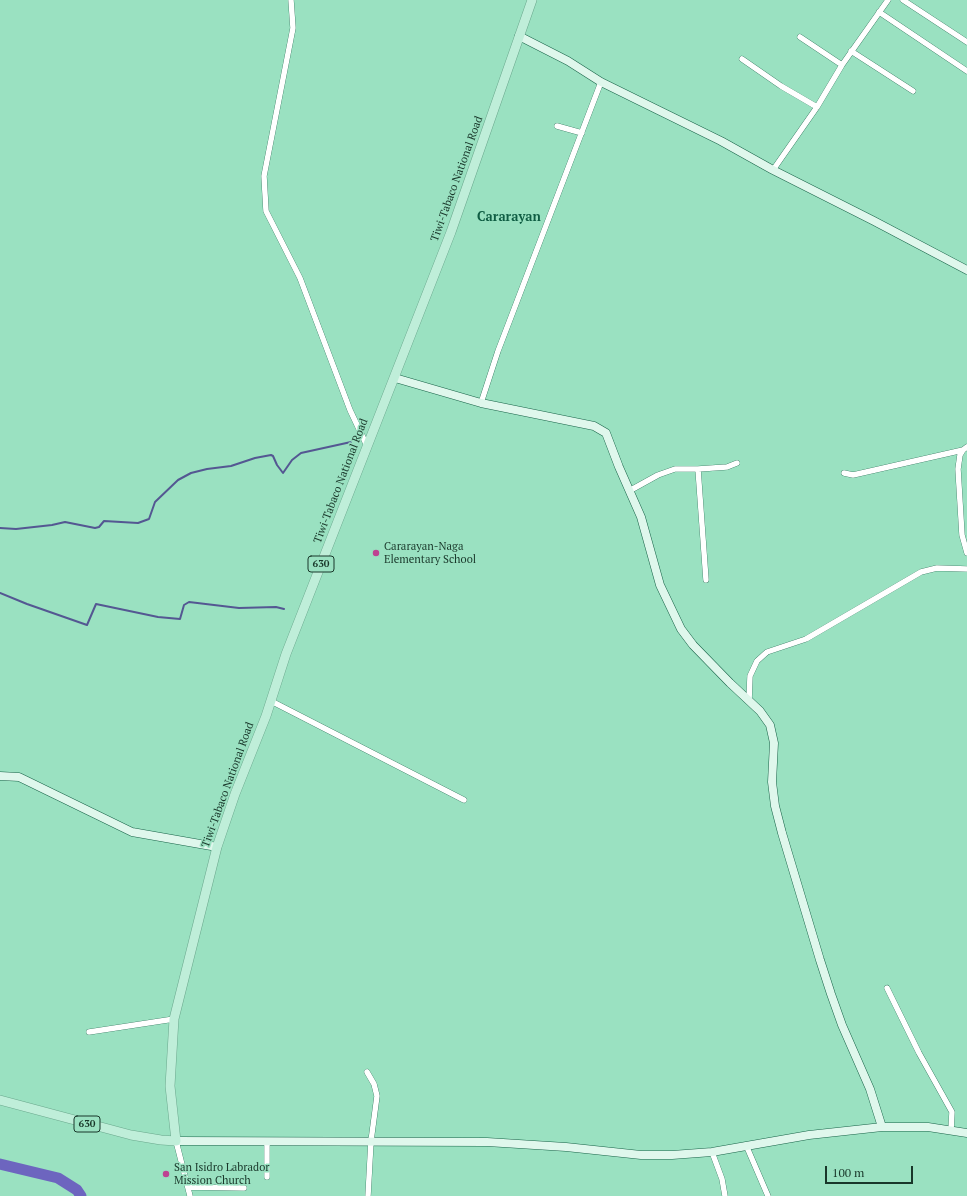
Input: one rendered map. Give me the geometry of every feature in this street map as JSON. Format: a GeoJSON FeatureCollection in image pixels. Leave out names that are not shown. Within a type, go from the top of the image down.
{"type":"FeatureCollection","features":[{"type":"Feature","properties":{"kind":"main road","name":"Tiwi-Tabaco National Road"},"geometry":{"type":"LineString","coordinates":[[176,1141],[170,1086],[174,1019],[217,847],[271,701],[286,654],[452,232],[532,0]]}},
{"type":"Feature","properties":{"kind":"main road"},"geometry":{"type":"LineString","coordinates":[[519,36],[568,61],[601,82],[720,141],[967,270]]}},
{"type":"Feature","properties":{"kind":"main road"},"geometry":{"type":"LineString","coordinates":[[395,378],[480,403],[594,426],[606,433],[641,517],[660,585],[681,629],[693,646],[760,711],[770,725],[774,743],[772,782],[775,806],[782,833],[831,994],[842,1025],[870,1089],[882,1127]]}},
{"type":"Feature","properties":{"kind":"main road"},"geometry":{"type":"LineString","coordinates":[[0,776],[19,777],[132,832],[217,847]]}},
{"type":"Feature","properties":{"kind":"main road","name":"630"},"geometry":{"type":"LineString","coordinates":[[0,1100],[131,1135],[176,1141]]}},
{"type":"Feature","properties":{"kind":"main road"},"geometry":{"type":"LineString","coordinates":[[176,1141],[487,1142],[566,1147],[641,1155],[672,1155],[712,1152],[809,1135],[882,1127],[920,1127],[967,1133]]}},
{"type":"Feature","properties":{"kind":"street"},"geometry":{"type":"LineString","coordinates":[[291,0],[293,28],[264,176],[266,211],[300,278],[350,410],[367,446]]}},
{"type":"Feature","properties":{"kind":"street"},"geometry":{"type":"LineString","coordinates":[[773,170],[817,107],[842,65],[878,12],[888,0]]}},
{"type":"Feature","properties":{"kind":"street"},"geometry":{"type":"LineString","coordinates":[[903,0],[967,42]]}},
{"type":"Feature","properties":{"kind":"street"},"geometry":{"type":"LineString","coordinates":[[878,12],[967,71]]}},
{"type":"Feature","properties":{"kind":"street"},"geometry":{"type":"LineString","coordinates":[[800,37],[842,65]]}},
{"type":"Feature","properties":{"kind":"street"},"geometry":{"type":"LineString","coordinates":[[852,52],[913,91]]}},
{"type":"Feature","properties":{"kind":"street"},"geometry":{"type":"LineString","coordinates":[[742,59],[781,86],[817,107]]}},
{"type":"Feature","properties":{"kind":"street"},"geometry":{"type":"LineString","coordinates":[[480,403],[555,199],[601,82]]}},
{"type":"Feature","properties":{"kind":"street"},"geometry":{"type":"LineString","coordinates":[[557,126],[582,133]]}},
{"type":"Feature","properties":{"kind":"street"},"geometry":{"type":"LineString","coordinates":[[844,473],[854,475],[965,448]]}},
{"type":"Feature","properties":{"kind":"street"},"geometry":{"type":"LineString","coordinates":[[965,448],[960,455],[958,469],[962,535],[967,553]]}},
{"type":"Feature","properties":{"kind":"street"},"geometry":{"type":"LineString","coordinates":[[629,491],[658,475],[675,469],[727,467],[737,463]]}},
{"type":"Feature","properties":{"kind":"street"},"geometry":{"type":"LineString","coordinates":[[698,469],[706,580]]}},
{"type":"Feature","properties":{"kind":"street"},"geometry":{"type":"LineString","coordinates":[[749,700],[750,676],[757,661],[767,652],[806,639],[921,572],[937,568],[967,569]]}},
{"type":"Feature","properties":{"kind":"street"},"geometry":{"type":"LineString","coordinates":[[271,701],[464,800]]}},
{"type":"Feature","properties":{"kind":"street"},"geometry":{"type":"LineString","coordinates":[[887,988],[919,1053],[952,1112],[951,1130]]}},
{"type":"Feature","properties":{"kind":"street"},"geometry":{"type":"LineString","coordinates":[[89,1032],[174,1019]]}},
{"type":"Feature","properties":{"kind":"street"},"geometry":{"type":"LineString","coordinates":[[367,1072],[374,1084],[377,1096],[371,1141],[368,1196]]}},
{"type":"Feature","properties":{"kind":"street"},"geometry":{"type":"LineString","coordinates":[[176,1141],[190,1196]]}},
{"type":"Feature","properties":{"kind":"street"},"geometry":{"type":"LineString","coordinates":[[267,1141],[267,1177]]}},
{"type":"Feature","properties":{"kind":"street"},"geometry":{"type":"LineString","coordinates":[[746,1145],[768,1196]]}},
{"type":"Feature","properties":{"kind":"street"},"geometry":{"type":"LineString","coordinates":[[712,1152],[722,1179],[726,1196]]}},
{"type":"Feature","properties":{"kind":"street"},"geometry":{"type":"LineString","coordinates":[[188,1187],[244,1188]]}},
{"type":"Feature","properties":{"kind":"waterway"},"geometry":{"type":"LineString","coordinates":[[0,528],[16,529],[65,522],[95,528],[99,527],[104,521],[138,523],[149,519],[155,502],[178,480],[191,473],[231,466],[255,458],[271,455],[283,473],[292,460],[301,453],[351,442]]}},
{"type":"Feature","properties":{"kind":"waterway"},"geometry":{"type":"LineString","coordinates":[[0,593],[87,625],[96,604],[158,617],[180,619],[184,605],[189,602],[239,608],[276,607],[284,609]]}},
{"type":"Feature","properties":{"kind":"waterway"},"geometry":{"type":"LineString","coordinates":[[0,1164],[58,1178],[77,1190],[81,1196]]}},
{"type":"Feature","properties":{"kind":"place","name":"Cararayan-Naga Elementary School"},"geometry":{"type":"Point","coordinates":[376,553]}},
{"type":"Feature","properties":{"kind":"place","name":"San Isidro Labrador Mission Church"},"geometry":{"type":"Point","coordinates":[166,1174]}},
{"type":"Feature","properties":{"kind":"district","name":"Cararayan"},"geometry":{"type":"Point","coordinates":[509,217]}}]}
